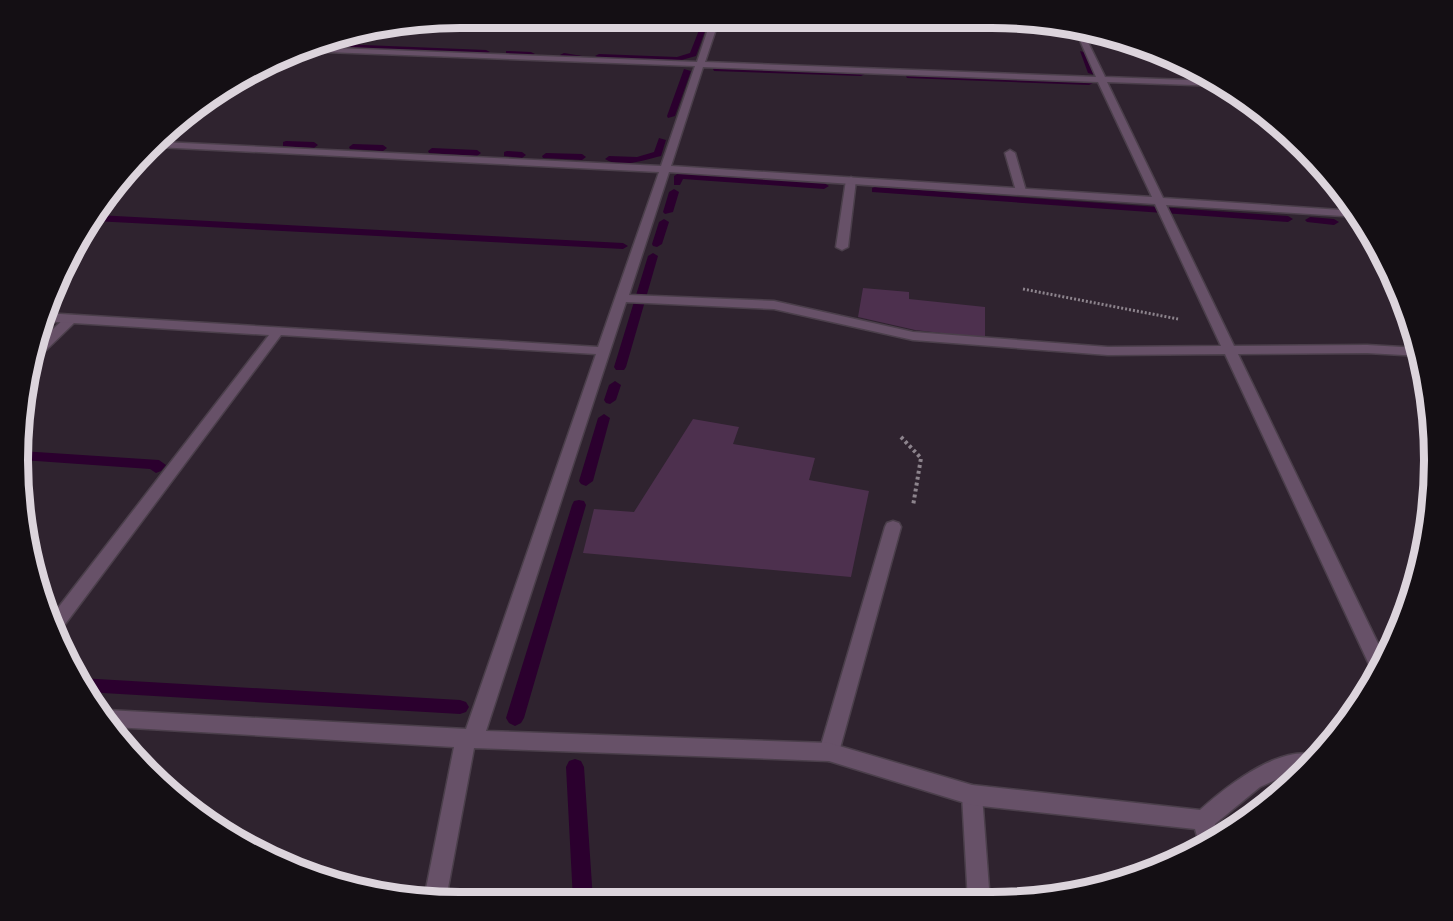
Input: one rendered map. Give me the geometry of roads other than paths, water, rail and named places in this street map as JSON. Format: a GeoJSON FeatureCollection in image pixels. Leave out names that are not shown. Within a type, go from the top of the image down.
{"type":"FeatureCollection","features":[{"type":"Feature","properties":{"kind":"street"},"geometry":{"type":"LineString","coordinates":[[437,892],[470,739],[604,351],[625,298],[712,28]]}},
{"type":"Feature","properties":{"kind":"street"},"geometry":{"type":"LineString","coordinates":[[1082,38],[1376,659]]}},
{"type":"Feature","properties":{"kind":"street"},"geometry":{"type":"LineString","coordinates":[[326,50],[1203,83]]}},
{"type":"Feature","properties":{"kind":"street"},"geometry":{"type":"LineString","coordinates":[[166,145],[851,180],[1021,191],[1161,207],[1346,213]]}},
{"type":"Feature","properties":{"kind":"street"},"geometry":{"type":"LineString","coordinates":[[1010,153],[1021,191]]}},
{"type":"Feature","properties":{"kind":"street"},"geometry":{"type":"LineString","coordinates":[[843,247],[851,180]]}},
{"type":"Feature","properties":{"kind":"street"},"geometry":{"type":"LineString","coordinates":[[625,298],[774,305],[913,336],[970,342],[1108,351],[1367,349],[1411,351]]}},
{"type":"Feature","properties":{"kind":"street"},"geometry":{"type":"LineString","coordinates":[[53,318],[604,351]]}},
{"type":"Feature","properties":{"kind":"street"},"geometry":{"type":"LineString","coordinates":[[44,344],[71,319]]}},
{"type":"Feature","properties":{"kind":"street"},"geometry":{"type":"LineString","coordinates":[[59,620],[278,331]]}},
{"type":"Feature","properties":{"kind":"street"},"geometry":{"type":"LineString","coordinates":[[829,752],[893,527]]}},
{"type":"Feature","properties":{"kind":"street"},"geometry":{"type":"LineString","coordinates":[[114,718],[470,739],[829,752],[972,795],[1204,820],[1245,782],[1291,764],[1300,764]]}},
{"type":"Feature","properties":{"kind":"street"},"geometry":{"type":"LineString","coordinates":[[972,795],[978,892]]}},
{"type":"Feature","properties":{"kind":"street"},"geometry":{"type":"LineString","coordinates":[[1204,820],[1207,835]]}},
{"type":"Feature","properties":{"kind":"waterway"},"geometry":{"type":"LineString","coordinates":[[599,56],[678,59],[693,54],[703,28]]}},
{"type":"Feature","properties":{"kind":"waterway"},"geometry":{"type":"LineString","coordinates":[[339,46],[486,52]]}},
{"type":"Feature","properties":{"kind":"waterway"},"geometry":{"type":"LineString","coordinates":[[509,53],[531,54]]}},
{"type":"Feature","properties":{"kind":"waterway"},"geometry":{"type":"LineString","coordinates":[[1083,53],[1092,73]]}},
{"type":"Feature","properties":{"kind":"waterway"},"geometry":{"type":"LineString","coordinates":[[564,55],[578,56]]}},
{"type":"Feature","properties":{"kind":"waterway"},"geometry":{"type":"LineString","coordinates":[[717,69],[861,74]]}},
{"type":"Feature","properties":{"kind":"waterway"},"geometry":{"type":"LineString","coordinates":[[671,116],[687,71]]}},
{"type":"Feature","properties":{"kind":"waterway"},"geometry":{"type":"LineString","coordinates":[[910,76],[1089,83]]}},
{"type":"Feature","properties":{"kind":"waterway"},"geometry":{"type":"LineString","coordinates":[[609,159],[637,160],[658,154],[662,140]]}},
{"type":"Feature","properties":{"kind":"waterway"},"geometry":{"type":"LineString","coordinates":[[286,144],[314,145]]}},
{"type":"Feature","properties":{"kind":"waterway"},"geometry":{"type":"LineString","coordinates":[[353,147],[383,148]]}},
{"type":"Feature","properties":{"kind":"waterway"},"geometry":{"type":"LineString","coordinates":[[432,151],[477,153]]}},
{"type":"Feature","properties":{"kind":"waterway"},"geometry":{"type":"LineString","coordinates":[[507,154],[522,155]]}},
{"type":"Feature","properties":{"kind":"waterway"},"geometry":{"type":"LineString","coordinates":[[546,156],[582,157]]}},
{"type":"Feature","properties":{"kind":"waterway"},"geometry":{"type":"LineString","coordinates":[[677,183],[679,176],[824,186]]}},
{"type":"Feature","properties":{"kind":"waterway"},"geometry":{"type":"LineString","coordinates":[[875,190],[1288,219]]}},
{"type":"Feature","properties":{"kind":"waterway"},"geometry":{"type":"LineString","coordinates":[[668,212],[674,192]]}},
{"type":"Feature","properties":{"kind":"waterway"},"geometry":{"type":"LineString","coordinates":[[102,218],[623,246]]}},
{"type":"Feature","properties":{"kind":"waterway"},"geometry":{"type":"LineString","coordinates":[[1310,220],[1334,222]]}},
{"type":"Feature","properties":{"kind":"waterway"},"geometry":{"type":"LineString","coordinates":[[657,244],[664,222]]}},
{"type":"Feature","properties":{"kind":"waterway"},"geometry":{"type":"LineString","coordinates":[[620,367],[653,256]]}},
{"type":"Feature","properties":{"kind":"waterway"},"geometry":{"type":"LineString","coordinates":[[610,400],[615,385]]}},
{"type":"Feature","properties":{"kind":"waterway"},"geometry":{"type":"LineString","coordinates":[[586,481],[604,418]]}},
{"type":"Feature","properties":{"kind":"waterway"},"geometry":{"type":"LineString","coordinates":[[28,456],[159,465],[156,468]]}},
{"type":"Feature","properties":{"kind":"waterway"},"geometry":{"type":"LineString","coordinates":[[515,718],[579,505]]}},
{"type":"Feature","properties":{"kind":"waterway"},"geometry":{"type":"LineString","coordinates":[[92,686],[460,707]]}},
{"type":"Feature","properties":{"kind":"waterway"},"geometry":{"type":"LineString","coordinates":[[575,767],[583,892]]}}]}
